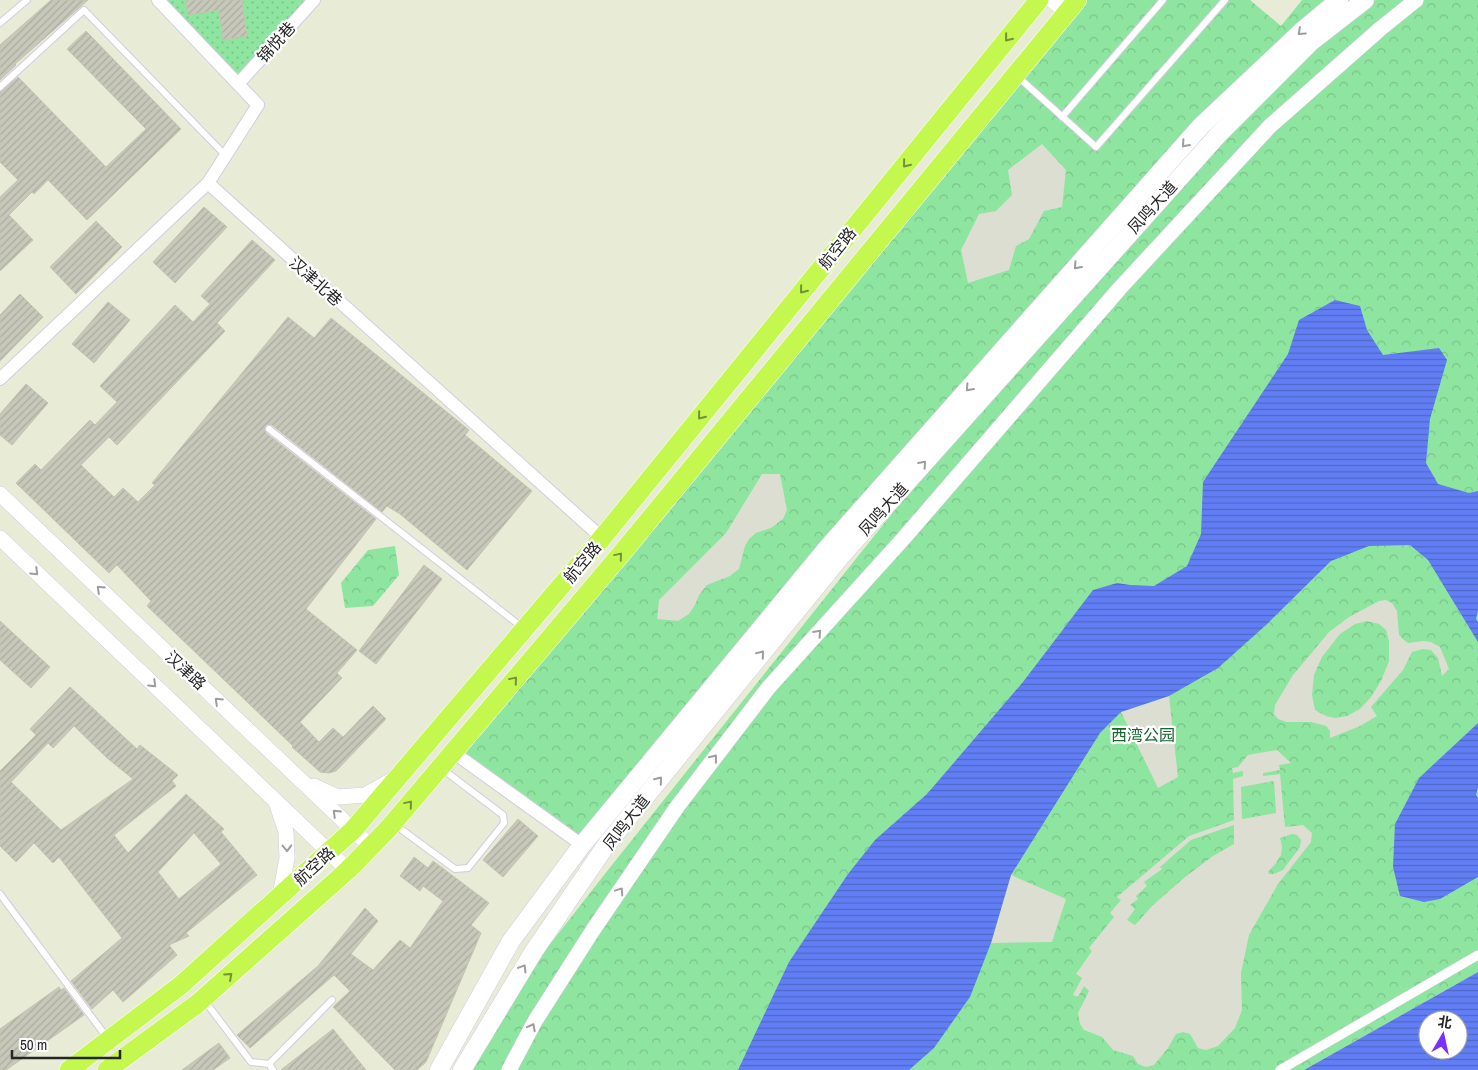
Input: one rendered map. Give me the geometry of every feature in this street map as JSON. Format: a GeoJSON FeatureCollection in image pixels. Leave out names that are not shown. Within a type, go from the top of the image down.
{"type":"FeatureCollection","features":[{"type":"Feature","properties":{"kind":"main road","name":"航空路"},"geometry":{"type":"LineString","coordinates":[[69,1070],[181,985],[354,830],[602,538],[1039,0]]}},
{"type":"Feature","properties":{"kind":"main road","name":"凤鸣大道"},"geometry":{"type":"LineString","coordinates":[[439,1070],[511,941],[582,845],[828,546],[1194,134],[1302,30],[1339,0]]}},
{"type":"Feature","properties":{"kind":"main road","name":"凤鸣大道"},"geometry":{"type":"LineString","coordinates":[[462,1070],[534,951],[607,844],[841,556],[1218,134],[1311,42],[1365,0]]}},
{"type":"Feature","properties":{"kind":"main road","name":"航空路"},"geometry":{"type":"LineString","coordinates":[[107,1070],[203,999],[348,870],[393,823],[621,554],[1072,7]]}},
{"type":"Feature","properties":{"kind":"street"},"geometry":{"type":"LineString","coordinates":[[0,379],[208,183],[258,105],[158,0]]}},
{"type":"Feature","properties":{"kind":"street","name":"锦悦巷"},"geometry":{"type":"LineString","coordinates":[[238,84],[314,0]]}},
{"type":"Feature","properties":{"kind":"street"},"geometry":{"type":"LineString","coordinates":[[1052,0],[1072,7]]}},
{"type":"Feature","properties":{"kind":"street"},"geometry":{"type":"LineString","coordinates":[[509,1070],[535,1021],[593,930],[677,807],[769,686],[903,539],[1120,288],[1263,133],[1380,29],[1416,0]]}},
{"type":"Feature","properties":{"kind":"street","name":"汉津北巷"},"geometry":{"type":"LineString","coordinates":[[208,183],[602,538]]}},
{"type":"Feature","properties":{"kind":"street","name":"汉津路"},"geometry":{"type":"LineString","coordinates":[[0,494],[371,846]]}},
{"type":"Feature","properties":{"kind":"street","name":"汉津路"},"geometry":{"type":"LineString","coordinates":[[0,538],[348,870]]}},
{"type":"Feature","properties":{"kind":"street"},"geometry":{"type":"LineString","coordinates":[[453,752],[582,845]]}},
{"type":"Feature","properties":{"kind":"street"},"geometry":{"type":"LineString","coordinates":[[303,782],[338,797],[365,795],[400,775]]}},
{"type":"Feature","properties":{"kind":"street"},"geometry":{"type":"LineString","coordinates":[[276,801],[286,832],[287,858],[280,896]]}},
{"type":"Feature","properties":{"kind":"street"},"geometry":{"type":"LineString","coordinates":[[1280,1070],[1478,955]]}},
{"type":"Feature","properties":{"kind":"lane"},"geometry":{"type":"LineString","coordinates":[[0,23],[27,0]]}},
{"type":"Feature","properties":{"kind":"lane"},"geometry":{"type":"LineString","coordinates":[[1062,118],[1164,0]]}},
{"type":"Feature","properties":{"kind":"lane"},"geometry":{"type":"LineString","coordinates":[[1016,75],[1096,147],[1225,0]]}},
{"type":"Feature","properties":{"kind":"lane"},"geometry":{"type":"LineString","coordinates":[[0,87],[84,10],[226,156]]}},
{"type":"Feature","properties":{"kind":"lane"},"geometry":{"type":"LineString","coordinates":[[269,429],[524,629]]}},
{"type":"Feature","properties":{"kind":"lane"},"geometry":{"type":"LineString","coordinates":[[393,823],[454,869],[468,868],[504,823],[503,814],[440,767]]}},
{"type":"Feature","properties":{"kind":"lane"},"geometry":{"type":"LineString","coordinates":[[0,894],[108,1040]]}},
{"type":"Feature","properties":{"kind":"lane"},"geometry":{"type":"LineString","coordinates":[[203,999],[251,1062],[271,1067],[332,1000]]}},
{"type":"Feature","properties":{"kind":"green space"},"geometry":{"type":"Polygon","coordinates":[[[165,0],[309,0],[239,76],[165,0]]]}},
{"type":"Feature","properties":{"kind":"green space","name":"西湾公园"},"geometry":{"type":"Polygon","coordinates":[[[1077,0],[1250,0],[1281,26],[1302,0],[1478,0],[1478,972],[1304,1070],[462,1070],[536,962],[1192,137],[582,845],[453,752],[1077,0]]]}},
{"type":"Feature","properties":{"kind":"green space"},"geometry":{"type":"Polygon","coordinates":[[[395,546],[399,575],[373,606],[345,608],[341,583],[368,550],[395,546]]]}},
{"type":"Feature","properties":{"kind":"shaded area"},"geometry":{"type":"Polygon","coordinates":[[[1042,144],[1066,170],[1062,207],[1044,211],[1029,239],[1016,246],[1009,270],[968,283],[961,250],[979,214],[996,211],[1012,195],[1008,170],[1042,144]]]}},
{"type":"Feature","properties":{"kind":"shaded area"},"geometry":{"type":"Polygon","coordinates":[[[762,474],[780,474],[787,510],[783,519],[771,528],[756,533],[749,539],[745,546],[739,569],[730,576],[707,585],[699,595],[689,614],[678,621],[657,619],[659,600],[726,533],[762,474]]]}},
{"type":"Feature","properties":{"kind":"shaded area"},"geometry":{"type":"Polygon","coordinates":[[[1386,600],[1392,603],[1397,611],[1399,635],[1404,640],[1408,643],[1431,642],[1440,647],[1449,669],[1442,676],[1438,658],[1431,650],[1423,649],[1412,652],[1403,670],[1371,707],[1377,716],[1360,726],[1330,738],[1330,731],[1326,726],[1311,722],[1286,722],[1278,719],[1274,714],[1275,705],[1293,675],[1329,632],[1349,617],[1379,601],[1386,600]],[[1367,621],[1355,624],[1340,634],[1322,657],[1314,675],[1312,695],[1315,710],[1335,718],[1347,716],[1360,709],[1371,697],[1381,681],[1389,661],[1389,641],[1386,630],[1379,624],[1367,621]]]}},
{"type":"Feature","properties":{"kind":"shaded area"},"geometry":{"type":"Polygon","coordinates":[[[1169,696],[1178,777],[1158,788],[1121,712],[1169,696]]]}},
{"type":"Feature","properties":{"kind":"shaded area"},"geometry":{"type":"Polygon","coordinates":[[[1277,750],[1291,763],[1279,765],[1280,770],[1263,773],[1263,776],[1280,774],[1285,827],[1303,825],[1312,833],[1311,842],[1278,884],[1249,935],[1241,973],[1242,1010],[1235,1028],[1218,1046],[1206,1050],[1198,1048],[1190,1034],[1183,1032],[1176,1034],[1168,1048],[1154,1065],[1146,1067],[1138,1064],[1133,1056],[1113,1050],[1102,1037],[1084,1030],[1080,1024],[1078,1013],[1089,991],[1084,986],[1078,997],[1073,995],[1082,978],[1076,974],[1092,951],[1089,948],[1114,917],[1110,913],[1121,900],[1117,897],[1189,836],[1234,820],[1233,779],[1243,776],[1243,771],[1233,773],[1232,768],[1238,767],[1248,755],[1277,750]],[[1274,781],[1241,787],[1242,819],[1276,813],[1274,781]],[[1234,825],[1191,840],[1160,867],[1162,869],[1144,882],[1147,886],[1136,896],[1138,899],[1130,905],[1135,909],[1127,920],[1135,925],[1153,905],[1185,877],[1213,856],[1234,844],[1234,825]],[[1292,834],[1280,838],[1281,855],[1268,872],[1269,874],[1283,870],[1300,847],[1301,840],[1297,835],[1292,834]]]}},
{"type":"Feature","properties":{"kind":"shaded area"},"geometry":{"type":"Polygon","coordinates":[[[1011,875],[1066,899],[1052,942],[991,943],[1011,875]]]}},
{"type":"Feature","properties":{"kind":"water"},"geometry":{"type":"Polygon","coordinates":[[[1335,300],[1360,306],[1367,330],[1383,355],[1439,348],[1447,360],[1430,419],[1426,463],[1438,484],[1469,493],[1478,491],[1478,610],[1476,619],[1478,622],[1478,642],[1428,560],[1410,545],[1369,546],[1331,561],[1266,625],[1218,668],[1169,696],[1121,712],[1100,733],[1011,875],[991,943],[970,997],[934,1048],[909,1070],[738,1070],[789,962],[848,874],[875,840],[927,794],[1023,682],[1093,590],[1117,583],[1154,586],[1187,566],[1201,534],[1203,482],[1288,354],[1299,320],[1335,300]]]}},
{"type":"Feature","properties":{"kind":"water"},"geometry":{"type":"Polygon","coordinates":[[[1478,723],[1478,788],[1476,795],[1478,798],[1478,877],[1440,899],[1424,902],[1400,896],[1393,867],[1395,824],[1419,778],[1478,723]]]}},
{"type":"Feature","properties":{"kind":"water"},"geometry":{"type":"Polygon","coordinates":[[[1478,972],[1478,1070],[1304,1070],[1478,972]]]}},
{"type":"Feature","properties":{"kind":"building"},"geometry":{"type":"Polygon","coordinates":[[[51,0],[88,0],[15,64],[0,80],[0,45],[51,0]]]}},
{"type":"Feature","properties":{"kind":"building"},"geometry":{"type":"Polygon","coordinates":[[[186,0],[242,0],[247,36],[223,40],[219,10],[188,15],[186,0]]]}},
{"type":"Feature","properties":{"kind":"building"},"geometry":{"type":"Polygon","coordinates":[[[86,31],[181,129],[87,220],[48,180],[34,194],[32,192],[9,215],[33,240],[0,271],[0,197],[18,180],[0,162],[0,92],[18,77],[106,167],[146,129],[67,49],[86,31]]]}},
{"type":"Feature","properties":{"kind":"building"},"geometry":{"type":"Polygon","coordinates":[[[204,207],[227,227],[175,283],[153,262],[204,207]]]}},
{"type":"Feature","properties":{"kind":"building"},"geometry":{"type":"Polygon","coordinates":[[[96,221],[122,247],[76,294],[50,267],[96,221]]]}},
{"type":"Feature","properties":{"kind":"building"},"geometry":{"type":"Polygon","coordinates":[[[252,240],[275,260],[217,323],[225,331],[117,445],[109,437],[81,465],[114,497],[123,488],[138,502],[155,485],[152,483],[288,317],[314,338],[331,318],[469,430],[465,435],[532,491],[467,570],[400,514],[387,506],[382,512],[272,425],[268,424],[265,426],[266,433],[376,519],[306,609],[357,650],[337,673],[342,678],[300,722],[319,742],[333,728],[343,737],[373,706],[386,719],[336,771],[329,773],[320,772],[292,747],[147,606],[151,601],[117,565],[109,573],[16,483],[35,464],[41,470],[90,420],[95,425],[117,402],[100,386],[175,305],[193,322],[210,304],[201,296],[252,240]]]}},
{"type":"Feature","properties":{"kind":"building"},"geometry":{"type":"Polygon","coordinates":[[[20,294],[43,317],[0,361],[0,315],[20,294]]]}},
{"type":"Feature","properties":{"kind":"building"},"geometry":{"type":"Polygon","coordinates":[[[108,302],[130,320],[94,363],[72,344],[108,302]]]}},
{"type":"Feature","properties":{"kind":"building"},"geometry":{"type":"Polygon","coordinates":[[[26,384],[48,403],[12,445],[0,435],[0,414],[26,384]]]}},
{"type":"Feature","properties":{"kind":"building"},"geometry":{"type":"Polygon","coordinates":[[[424,565],[442,579],[376,664],[359,651],[424,565]]]}},
{"type":"Feature","properties":{"kind":"building"},"geometry":{"type":"Polygon","coordinates":[[[0,621],[50,667],[31,688],[0,660],[0,621]]]}},
{"type":"Feature","properties":{"kind":"building"},"geometry":{"type":"Polygon","coordinates":[[[70,687],[137,749],[140,745],[178,775],[172,781],[176,786],[114,835],[128,853],[186,794],[224,829],[221,832],[257,875],[186,933],[189,936],[169,945],[177,955],[123,1002],[113,990],[92,1009],[71,981],[122,938],[59,857],[53,863],[34,843],[16,862],[0,846],[0,771],[36,735],[30,729],[70,687]],[[74,726],[53,748],[48,743],[11,782],[61,830],[133,779],[107,758],[74,726]],[[194,833],[158,872],[179,899],[221,864],[194,833]]]}},
{"type":"Feature","properties":{"kind":"building"},"geometry":{"type":"Polygon","coordinates":[[[518,819],[538,836],[503,877],[483,860],[518,819]]]}},
{"type":"Feature","properties":{"kind":"building"},"geometry":{"type":"Polygon","coordinates":[[[414,857],[428,868],[433,861],[489,903],[471,925],[481,933],[426,1062],[417,1070],[395,1070],[333,1007],[350,991],[334,975],[250,1048],[237,1035],[318,966],[365,908],[378,921],[351,954],[373,970],[400,940],[410,948],[443,901],[423,886],[420,891],[400,876],[414,857]]]}},
{"type":"Feature","properties":{"kind":"building"},"geometry":{"type":"Polygon","coordinates":[[[59,987],[61,990],[64,988],[84,1015],[6,1070],[0,1070],[0,1029],[59,987]]]}},
{"type":"Feature","properties":{"kind":"building"},"geometry":{"type":"Polygon","coordinates":[[[333,1029],[366,1070],[281,1070],[333,1029]]]}},
{"type":"Feature","properties":{"kind":"building"},"geometry":{"type":"Polygon","coordinates":[[[219,1043],[230,1058],[213,1070],[182,1070],[219,1043]]]}}]}
